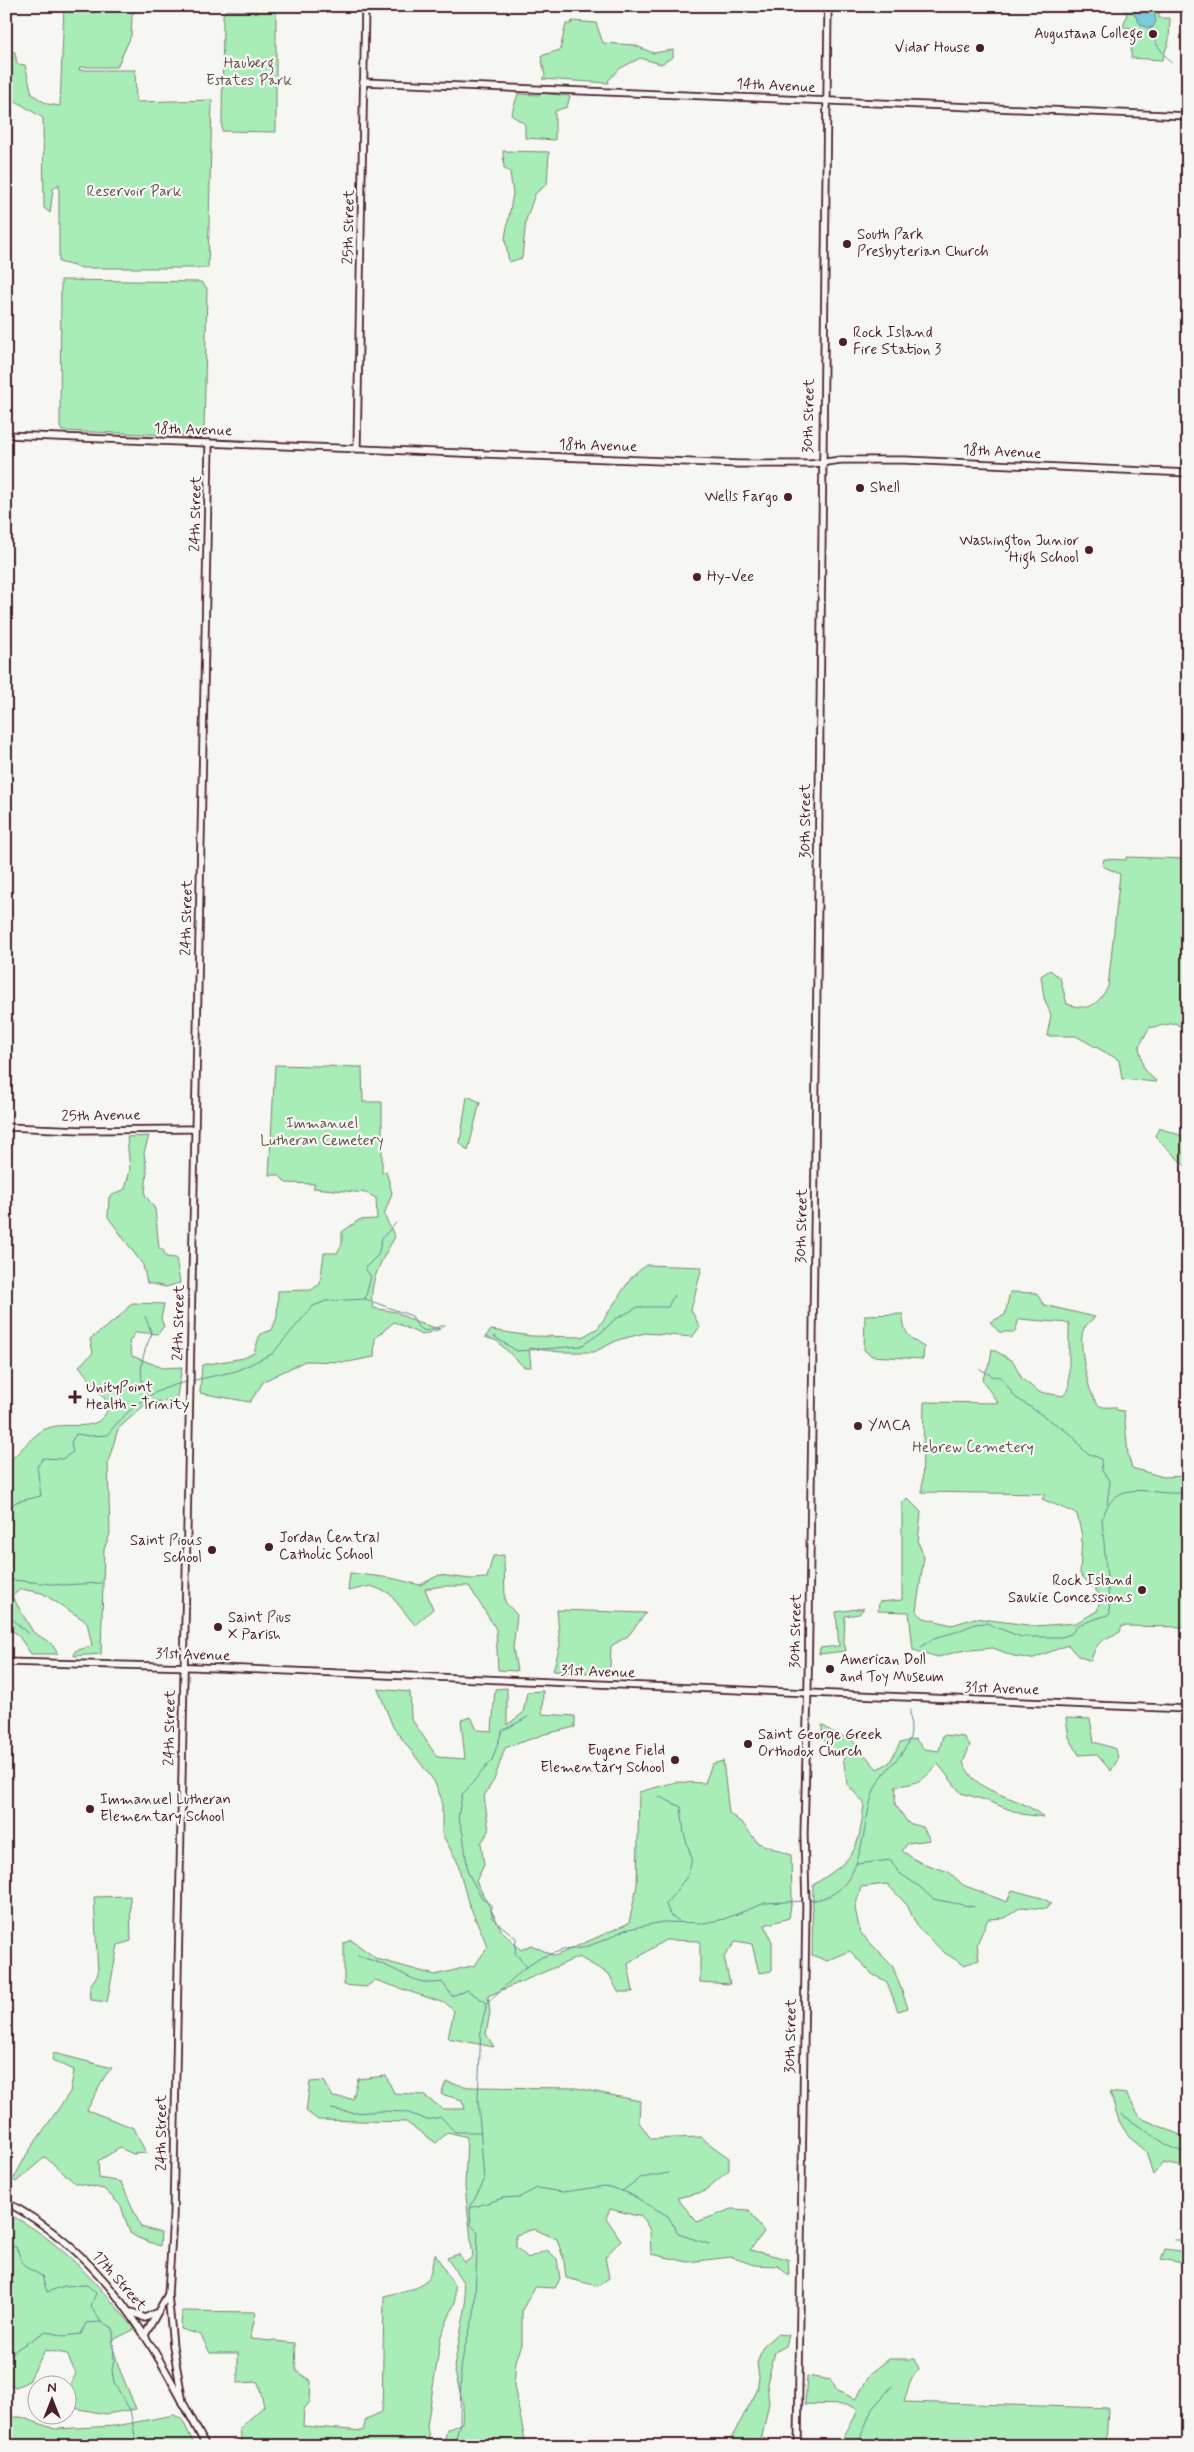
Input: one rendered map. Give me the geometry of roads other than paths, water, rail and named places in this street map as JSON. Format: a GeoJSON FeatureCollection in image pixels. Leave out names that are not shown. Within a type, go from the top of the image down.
{"type":"FeatureCollection","features":[{"type":"Feature","properties":{"kind":"street","name":"25th Street"},"geometry":{"type":"LineString","coordinates":[[357,449],[364,6]]}},
{"type":"Feature","properties":{"kind":"street","name":"30th Street"},"geometry":{"type":"LineString","coordinates":[[798,2446],[806,1905],[804,1834],[808,1693],[821,463],[828,6]]}},
{"type":"Feature","properties":{"kind":"street","name":"14th Avenue"},"geometry":{"type":"LineString","coordinates":[[363,82],[643,91],[826,102],[1188,116]]}},
{"type":"Feature","properties":{"kind":"street","name":"18th Avenue"},"geometry":{"type":"LineString","coordinates":[[6,436],[730,463],[821,463],[841,460],[905,460],[1188,472]]}},
{"type":"Feature","properties":{"kind":"street","name":"24th Street"},"geometry":{"type":"LineString","coordinates":[[206,2446],[183,2403],[173,2346],[168,2294],[174,2213],[209,443]]}},
{"type":"Feature","properties":{"kind":"street","name":"25th Avenue"},"geometry":{"type":"LineString","coordinates":[[6,1127],[82,1130],[195,1128]]}},
{"type":"Feature","properties":{"kind":"street","name":"31st Avenue"},"geometry":{"type":"LineString","coordinates":[[6,1662],[184,1667],[1188,1709]]}},
{"type":"Feature","properties":{"kind":"street","name":"17th Street"},"geometry":{"type":"LineString","coordinates":[[6,2202],[42,2225],[97,2272],[127,2308],[145,2335],[183,2403]]}},
{"type":"Feature","properties":{"kind":"street","name":"24th Street"},"geometry":{"type":"LineString","coordinates":[[145,2335],[168,2294]]}},
{"type":"Feature","properties":{"kind":"street"},"geometry":{"type":"LineString","coordinates":[[127,2308],[146,2318],[153,2315],[160,2308]]}},
{"type":"Feature","properties":{"kind":"water"},"geometry":{"type":"Polygon","coordinates":[[[1130,6],[1153,6],[1156,21],[1153,27],[1147,28],[1140,24],[1130,6]]]}},
{"type":"Feature","properties":{"kind":"waterway"},"geometry":{"type":"LineString","coordinates":[[1150,27],[1157,45],[1171,63]]}},
{"type":"Feature","properties":{"kind":"waterway"},"geometry":{"type":"LineString","coordinates":[[191,1381],[236,1371],[272,1354],[313,1306],[326,1301],[365,1299],[371,1277],[365,1268],[378,1255],[382,1238],[396,1223]]}},
{"type":"Feature","properties":{"kind":"waterway"},"geometry":{"type":"LineString","coordinates":[[493,1336],[517,1351],[581,1346],[602,1332],[614,1320],[638,1307],[668,1307],[674,1295]]}},
{"type":"Feature","properties":{"kind":"waterway"},"geometry":{"type":"LineString","coordinates":[[365,1299],[412,1316],[417,1326],[425,1331],[445,1325]]}},
{"type":"Feature","properties":{"kind":"waterway"},"geometry":{"type":"LineString","coordinates":[[145,1316],[152,1334],[145,1349],[141,1373],[144,1389],[148,1397]]}},
{"type":"Feature","properties":{"kind":"waterway"},"geometry":{"type":"LineString","coordinates":[[980,1369],[992,1376],[1001,1377],[1015,1397],[1072,1435],[1085,1452],[1101,1459],[1102,1471],[1110,1482],[1107,1504]]}},
{"type":"Feature","properties":{"kind":"waterway"},"geometry":{"type":"LineString","coordinates":[[6,1511],[16,1502],[41,1496],[37,1467],[43,1458],[62,1459],[73,1452],[71,1442],[76,1434],[90,1436],[107,1435],[124,1416],[152,1394],[187,1382]]}},
{"type":"Feature","properties":{"kind":"waterway"},"geometry":{"type":"LineString","coordinates":[[920,1648],[934,1638],[975,1624],[986,1623],[1021,1637],[1061,1637],[1071,1634],[1078,1625],[1110,1614],[1102,1519],[1109,1505],[1117,1496],[1138,1490],[1175,1493],[1188,1492]]}},
{"type":"Feature","properties":{"kind":"waterway"},"geometry":{"type":"LineString","coordinates":[[6,1576],[12,1580],[62,1585],[101,1583]]}},
{"type":"Feature","properties":{"kind":"waterway"},"geometry":{"type":"LineString","coordinates":[[6,1613],[28,1634]]}},
{"type":"Feature","properties":{"kind":"waterway"},"geometry":{"type":"LineString","coordinates":[[808,1901],[827,1897],[842,1887],[851,1874],[858,1858],[875,1788],[903,1751],[910,1737],[910,1710]]}},
{"type":"Feature","properties":{"kind":"waterway"},"geometry":{"type":"LineString","coordinates":[[527,1967],[515,1953],[516,1938],[492,1918],[491,1905],[482,1898],[468,1873],[463,1834],[458,1817],[462,1795],[492,1760],[502,1731],[528,1717]]}},
{"type":"Feature","properties":{"kind":"waterway"},"geometry":{"type":"LineString","coordinates":[[658,1796],[681,1807],[684,1834],[692,1859],[688,1875],[666,1904],[670,1915],[679,1921]]}},
{"type":"Feature","properties":{"kind":"waterway"},"geometry":{"type":"LineString","coordinates":[[857,1864],[891,1860],[898,1872],[920,1887],[933,1899],[974,1907]]}},
{"type":"Feature","properties":{"kind":"waterway"},"geometry":{"type":"LineString","coordinates":[[454,2446],[460,2423],[461,2369],[464,2350],[474,2315],[478,2232],[471,2225],[470,2208],[484,2181],[478,2099],[481,2027],[487,2003],[522,1970],[542,1957],[563,1950],[582,1948],[605,1940],[624,1930],[662,1922],[705,1923],[724,1919],[765,1903],[804,1901]]}},
{"type":"Feature","properties":{"kind":"waterway"},"geometry":{"type":"LineString","coordinates":[[358,1956],[419,1981],[426,1983],[442,1982],[452,1996],[467,1990],[487,2003]]}},
{"type":"Feature","properties":{"kind":"waterway"},"geometry":{"type":"LineString","coordinates":[[331,2109],[354,2113],[406,2112],[427,2120],[441,2117],[455,2132],[481,2132]]}},
{"type":"Feature","properties":{"kind":"waterway"},"geometry":{"type":"LineString","coordinates":[[1121,2114],[1170,2147],[1188,2154]]}},
{"type":"Feature","properties":{"kind":"waterway"},"geometry":{"type":"LineString","coordinates":[[622,2191],[640,2178],[669,2173]]}},
{"type":"Feature","properties":{"kind":"waterway"},"geometry":{"type":"LineString","coordinates":[[471,2208],[503,2198],[520,2197],[537,2188],[563,2192],[605,2186],[628,2193],[668,2216],[678,2234],[709,2244]]}},
{"type":"Feature","properties":{"kind":"waterway"},"geometry":{"type":"LineString","coordinates":[[1175,2240],[1188,2240]]}},
{"type":"Feature","properties":{"kind":"waterway"},"geometry":{"type":"LineString","coordinates":[[6,2246],[16,2247],[24,2266],[42,2276],[47,2292],[64,2286],[87,2285],[96,2293],[91,2306],[101,2322],[113,2328],[114,2360],[112,2370],[114,2383],[130,2410],[137,2446]]}},
{"type":"Feature","properties":{"kind":"waterway"},"geometry":{"type":"LineString","coordinates":[[6,2356],[46,2331],[64,2336],[81,2334],[86,2323],[101,2322]]}},
{"type":"Feature","properties":{"kind":"waterway"},"geometry":{"type":"LineString","coordinates":[[857,2446],[872,2409],[892,2386]]}},
{"type":"Feature","properties":{"kind":"waterway"},"geometry":{"type":"LineString","coordinates":[[744,2446],[748,2439]]}},
{"type":"Feature","properties":{"kind":"place","name":"Augustana College"},"geometry":{"type":"Point","coordinates":[1153,34]}},
{"type":"Feature","properties":{"kind":"place","name":"Vidar House"},"geometry":{"type":"Point","coordinates":[980,48]}},
{"type":"Feature","properties":{"kind":"place","name":"South Park Presbyterian Church"},"geometry":{"type":"Point","coordinates":[847,244]}},
{"type":"Feature","properties":{"kind":"place","name":"Rock Island Fire Station 3"},"geometry":{"type":"Point","coordinates":[843,342]}},
{"type":"Feature","properties":{"kind":"place","name":"Shell"},"geometry":{"type":"Point","coordinates":[860,488]}},
{"type":"Feature","properties":{"kind":"place","name":"Wells Fargo"},"geometry":{"type":"Point","coordinates":[788,497]}},
{"type":"Feature","properties":{"kind":"place","name":"Washington Junior High School"},"geometry":{"type":"Point","coordinates":[1089,550]}},
{"type":"Feature","properties":{"kind":"place","name":"Hy-Vee"},"geometry":{"type":"Point","coordinates":[697,577]}},
{"type":"Feature","properties":{"kind":"place","name":"UnityPoint Health - Trinity"},"geometry":{"type":"Point","coordinates":[75,1397]}},
{"type":"Feature","properties":{"kind":"place","name":"YMCA"},"geometry":{"type":"Point","coordinates":[858,1426]}},
{"type":"Feature","properties":{"kind":"place","name":"Jordan Central Catholic School"},"geometry":{"type":"Point","coordinates":[269,1547]}},
{"type":"Feature","properties":{"kind":"place","name":"Saint Pious School"},"geometry":{"type":"Point","coordinates":[212,1550]}},
{"type":"Feature","properties":{"kind":"place","name":"Rock Island Saukie Concessions"},"geometry":{"type":"Point","coordinates":[1142,1590]}},
{"type":"Feature","properties":{"kind":"place","name":"Saint Pius X Parish"},"geometry":{"type":"Point","coordinates":[218,1627]}},
{"type":"Feature","properties":{"kind":"place","name":"American Doll and Toy Museum"},"geometry":{"type":"Point","coordinates":[830,1669]}},
{"type":"Feature","properties":{"kind":"place","name":"Saint George Greek Orthodox Church"},"geometry":{"type":"Point","coordinates":[748,1744]}},
{"type":"Feature","properties":{"kind":"place","name":"Eugene Field Elementary School"},"geometry":{"type":"Point","coordinates":[675,1760]}},
{"type":"Feature","properties":{"kind":"place","name":"Immanuel Lutheran Elementary School"},"geometry":{"type":"Point","coordinates":[90,1809]}},
{"type":"Feature","properties":{"kind":"park label","name":"Hauberg Estates Park"},"geometry":{"type":"Point","coordinates":[249,72]}},
{"type":"Feature","properties":{"kind":"park label","name":"Reservoir Park"},"geometry":{"type":"Point","coordinates":[134,192]}},
{"type":"Feature","properties":{"kind":"park label","name":"Immanuel Lutheran Cemetery"},"geometry":{"type":"Point","coordinates":[322,1132]}},
{"type":"Feature","properties":{"kind":"park label","name":"Hebrew Cemetery"},"geometry":{"type":"Point","coordinates":[973,1448]}}]}
